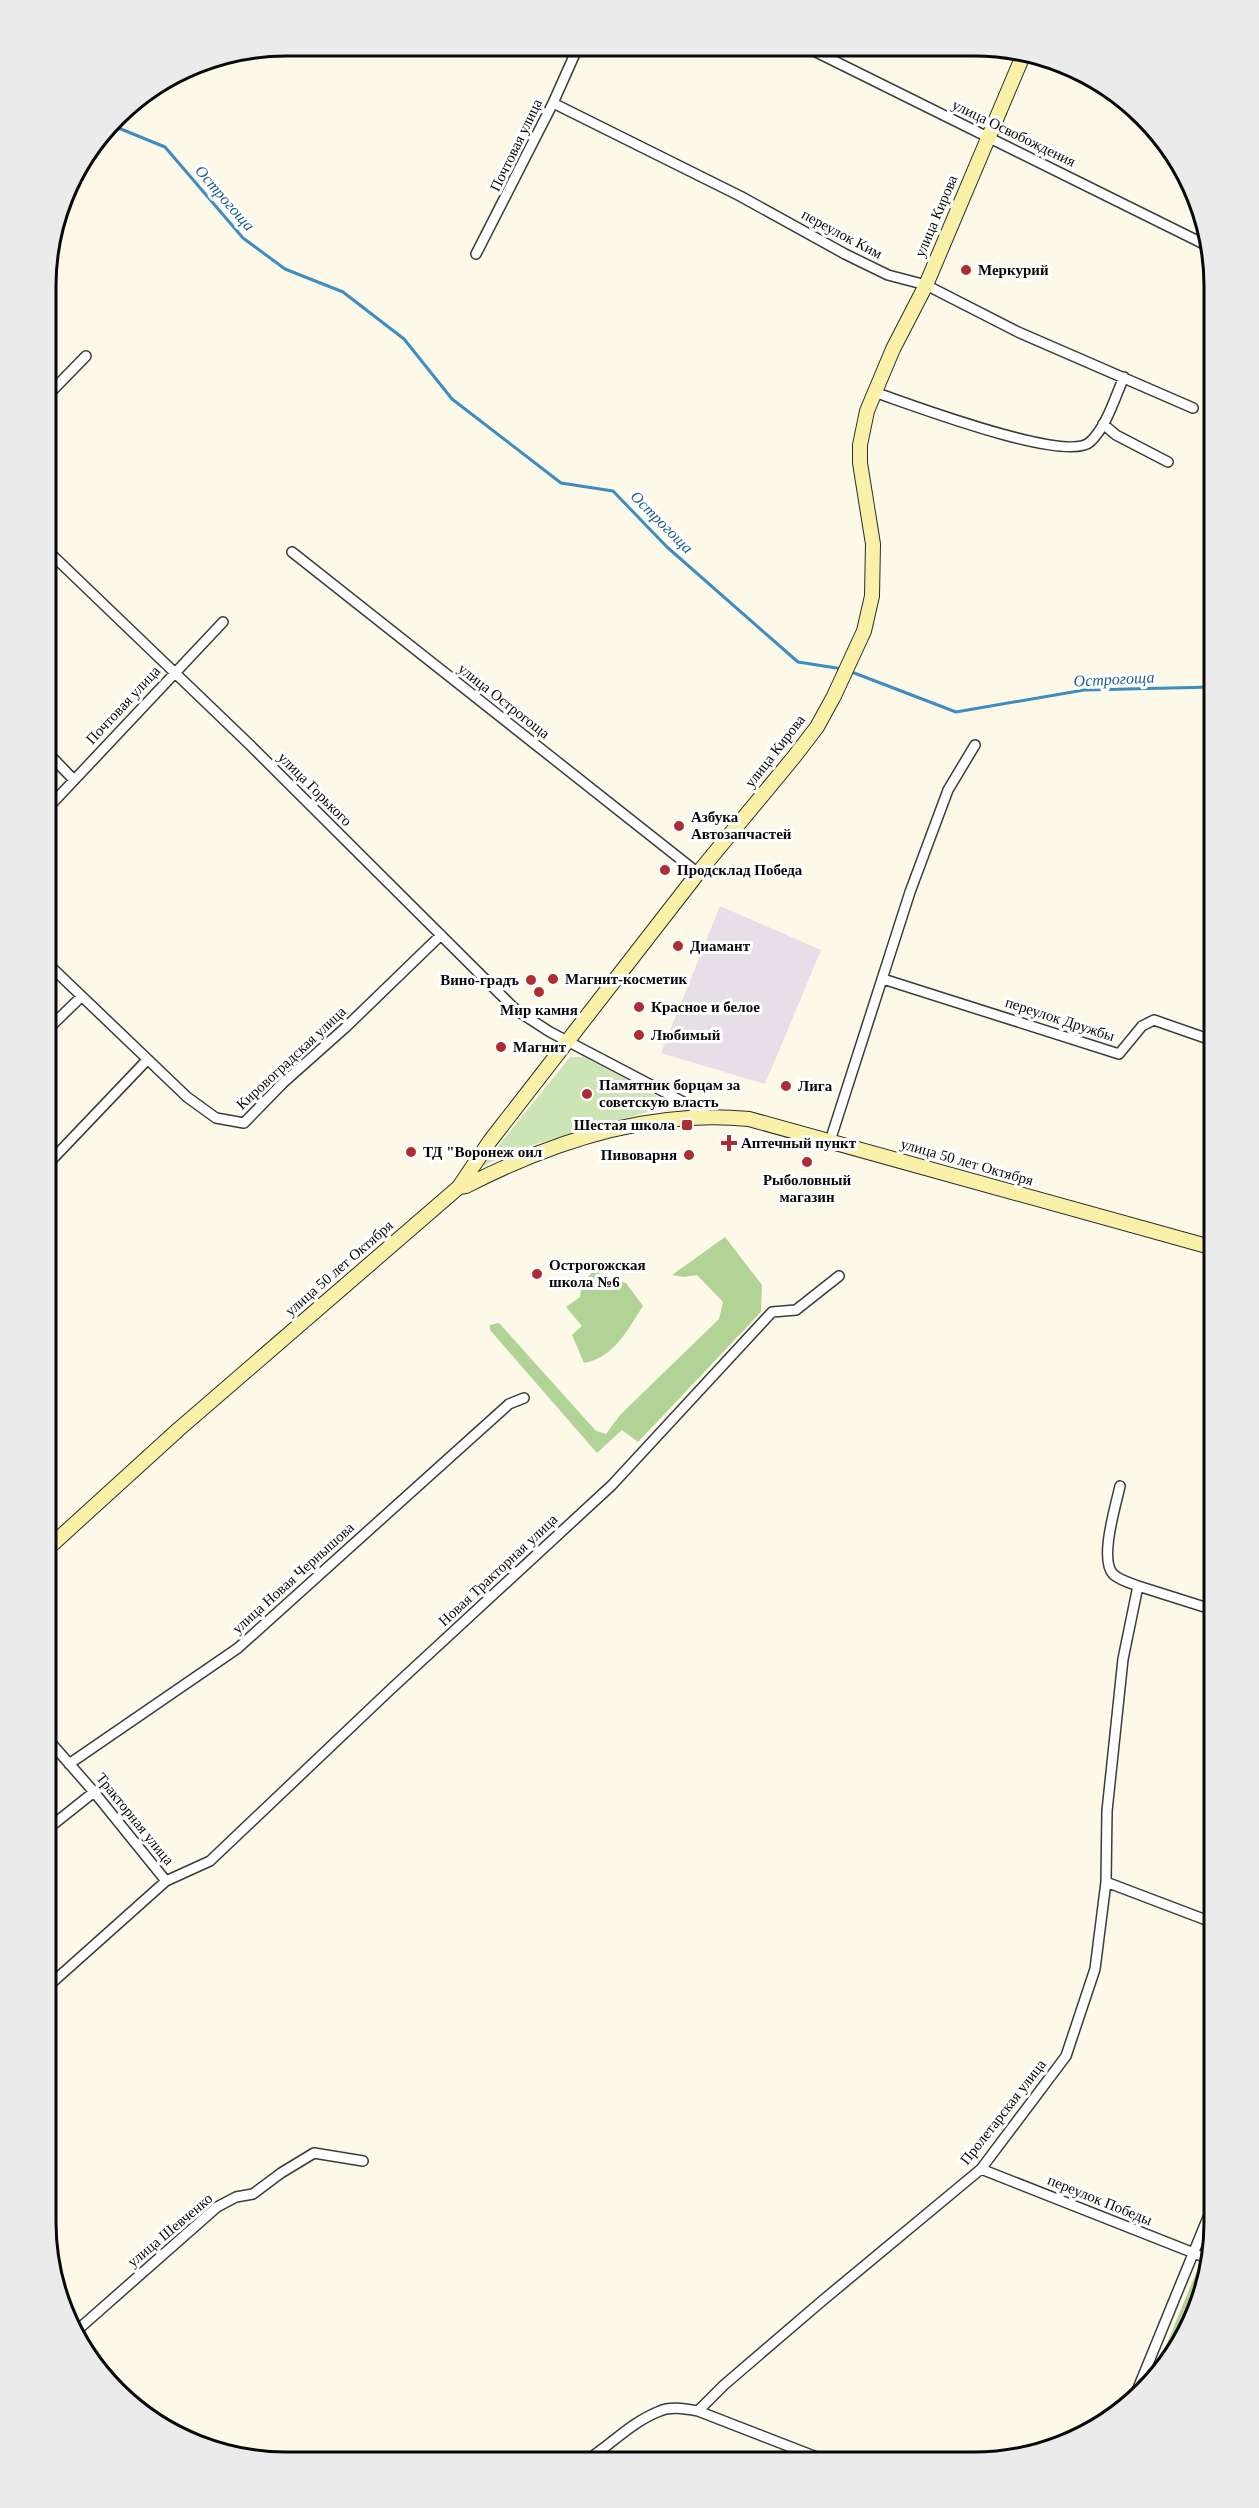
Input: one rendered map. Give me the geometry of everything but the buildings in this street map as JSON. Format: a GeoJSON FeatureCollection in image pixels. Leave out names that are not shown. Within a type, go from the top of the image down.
{"type":"FeatureCollection","features":[{"type":"Feature","properties":{"kind":"main road","name":"улица Кирова"},"geometry":{"type":"LineString","coordinates":[[459,1187],[490,1141],[568,1040],[698,873],[817,727],[834,696],[857,647],[869,613],[873,578],[873,543],[860,464],[863,427],[874,392],[926,285],[1021,60]]}},
{"type":"Feature","properties":{"kind":"main road","name":"улица 50 лет Октября"},"geometry":{"type":"LineString","coordinates":[[56,1541],[196,1413],[459,1187],[549,1148],[601,1132],[652,1121],[710,1116],[749,1119],[1204,1245]]}},
{"type":"Feature","properties":{"kind":"street","name":"Почтовая улица"},"geometry":{"type":"LineString","coordinates":[[476,254],[553,103],[574,56]]}},
{"type":"Feature","properties":{"kind":"street","name":"улица Освобождения"},"geometry":{"type":"LineString","coordinates":[[824,56],[1199,242]]}},
{"type":"Feature","properties":{"kind":"street","name":"переулок Ким"},"geometry":{"type":"LineString","coordinates":[[553,103],[740,196],[862,263],[888,275],[926,285],[1018,332],[1193,408]]}},
{"type":"Feature","properties":{"kind":"street"},"geometry":{"type":"LineString","coordinates":[[56,387],[86,356]]}},
{"type":"Feature","properties":{"kind":"street"},"geometry":{"type":"LineString","coordinates":[[874,392],[982,429],[1042,444],[1082,446],[1089,443],[1103,424],[1124,377]]}},
{"type":"Feature","properties":{"kind":"street"},"geometry":{"type":"LineString","coordinates":[[1103,424],[1116,435],[1168,462]]}},
{"type":"Feature","properties":{"kind":"street","name":"улица Острогоща"},"geometry":{"type":"LineString","coordinates":[[292,552],[698,873]]}},
{"type":"Feature","properties":{"kind":"street","name":"улица Горького"},"geometry":{"type":"LineString","coordinates":[[56,559],[175,672],[516,1010],[550,1032],[568,1040]]}},
{"type":"Feature","properties":{"kind":"street","name":"Почтовая улица"},"geometry":{"type":"LineString","coordinates":[[56,799],[223,622]]}},
{"type":"Feature","properties":{"kind":"street"},"geometry":{"type":"LineString","coordinates":[[830,1141],[910,892],[948,790],[975,745]]}},
{"type":"Feature","properties":{"kind":"street"},"geometry":{"type":"LineString","coordinates":[[56,762],[74,780]]}},
{"type":"Feature","properties":{"kind":"street","name":"Кировоградская улица"},"geometry":{"type":"LineString","coordinates":[[56,972],[188,1097],[216,1118],[244,1123],[441,935]]}},
{"type":"Feature","properties":{"kind":"street","name":"переулок Дружбы"},"geometry":{"type":"LineString","coordinates":[[883,979],[1119,1054],[1142,1026],[1154,1020],[1204,1038]]}},
{"type":"Feature","properties":{"kind":"street"},"geometry":{"type":"LineString","coordinates":[[56,1021],[81,997]]}},
{"type":"Feature","properties":{"kind":"street","name":"улица 50 лет Октября"},"geometry":{"type":"LineString","coordinates":[[568,1040],[710,1116]]}},
{"type":"Feature","properties":{"kind":"street"},"geometry":{"type":"LineString","coordinates":[[56,1156],[147,1060]]}},
{"type":"Feature","properties":{"kind":"street","name":"Новая Тракторная улица"},"geometry":{"type":"LineString","coordinates":[[166,1881],[210,1861],[390,1690],[612,1485],[771,1312],[796,1311],[839,1276]]}},
{"type":"Feature","properties":{"kind":"street","name":"улица Новая Чернышова"},"geometry":{"type":"LineString","coordinates":[[69,1764],[238,1648],[509,1404],[524,1398]]}},
{"type":"Feature","properties":{"kind":"street"},"geometry":{"type":"LineString","coordinates":[[1120,1486],[1107,1549],[1108,1567],[1114,1576],[1204,1607]]}},
{"type":"Feature","properties":{"kind":"street","name":"Пролетарская улица"},"geometry":{"type":"LineString","coordinates":[[698,2411],[724,2385],[813,2308],[981,2169],[1066,2056],[1095,1969],[1106,1882],[1107,1811],[1123,1659],[1138,1586]]}},
{"type":"Feature","properties":{"kind":"street","name":"Тракторная улица"},"geometry":{"type":"LineString","coordinates":[[56,1749],[166,1881],[56,1979]]}},
{"type":"Feature","properties":{"kind":"street"},"geometry":{"type":"LineString","coordinates":[[56,1823],[94,1792]]}},
{"type":"Feature","properties":{"kind":"street"},"geometry":{"type":"LineString","coordinates":[[1106,1882],[1204,1919]]}},
{"type":"Feature","properties":{"kind":"street","name":"улица Шевченко"},"geometry":{"type":"LineString","coordinates":[[81,2327],[217,2207],[236,2197],[253,2194],[281,2173],[314,2153],[363,2161]]}},
{"type":"Feature","properties":{"kind":"street","name":"переулок Победы"},"geometry":{"type":"LineString","coordinates":[[981,2169],[1201,2256]]}},
{"type":"Feature","properties":{"kind":"street"},"geometry":{"type":"LineString","coordinates":[[1142,2379],[1203,2232]]}},
{"type":"Feature","properties":{"kind":"street"},"geometry":{"type":"LineString","coordinates":[[596,2452],[614,2438],[661,2410],[680,2408],[698,2411],[804,2452]]}},
{"type":"Feature","properties":{"kind":"shaded area"},"geometry":{"type":"Polygon","coordinates":[[[720,906],[821,950],[765,1084],[661,1053],[720,906]]]}},
{"type":"Feature","properties":{"kind":"green space"},"geometry":{"type":"Polygon","coordinates":[[[570,1057],[584,1057],[657,1096],[654,1110],[529,1146],[482,1166],[570,1057]]]}},
{"type":"Feature","properties":{"kind":"green space"},"geometry":{"type":"Polygon","coordinates":[[[725,1237],[762,1285],[761,1312],[638,1442],[622,1430],[597,1453],[490,1330],[490,1325],[499,1323],[596,1431],[606,1434],[620,1415],[719,1319],[723,1302],[697,1275],[684,1277],[672,1275],[725,1237]]]}},
{"type":"Feature","properties":{"kind":"green space"},"geometry":{"type":"Polygon","coordinates":[[[593,1271],[626,1283],[643,1306],[626,1333],[612,1349],[595,1360],[584,1363],[572,1335],[582,1326],[566,1307],[580,1297],[582,1284],[593,1271]]]}},
{"type":"Feature","properties":{"kind":"green space"},"geometry":{"type":"Polygon","coordinates":[[[1198,2268],[1196,2282],[1186,2311],[1163,2353],[1198,2268]]]}},
{"type":"Feature","properties":{"kind":"waterway","name":"Острогоща"},"geometry":{"type":"LineString","coordinates":[[118,128],[165,147],[243,238],[285,269],[343,292],[404,339],[452,399],[561,483],[613,491],[667,547],[798,662],[843,669]]}},
{"type":"Feature","properties":{"kind":"waterway","name":"Острогоща"},"geometry":{"type":"LineString","coordinates":[[849,671],[956,712],[1084,690],[1204,687]]}},
{"type":"Feature","properties":{"kind":"place","name":"Меркурий"},"geometry":{"type":"Point","coordinates":[966,270]}},
{"type":"Feature","properties":{"kind":"place","name":"Азбука Автозапчастей"},"geometry":{"type":"Point","coordinates":[679,826]}},
{"type":"Feature","properties":{"kind":"place","name":"Продсклад Победа"},"geometry":{"type":"Point","coordinates":[665,870]}},
{"type":"Feature","properties":{"kind":"place","name":"Диамант"},"geometry":{"type":"Point","coordinates":[678,946]}},
{"type":"Feature","properties":{"kind":"place","name":"Магнит-косметик"},"geometry":{"type":"Point","coordinates":[553,979]}},
{"type":"Feature","properties":{"kind":"place","name":"Вино-градъ"},"geometry":{"type":"Point","coordinates":[531,980]}},
{"type":"Feature","properties":{"kind":"place","name":"Мир камня"},"geometry":{"type":"Point","coordinates":[539,992]}},
{"type":"Feature","properties":{"kind":"place","name":"Красное и белое"},"geometry":{"type":"Point","coordinates":[639,1007]}},
{"type":"Feature","properties":{"kind":"place","name":"Любимый"},"geometry":{"type":"Point","coordinates":[639,1035]}},
{"type":"Feature","properties":{"kind":"place","name":"Магнит"},"geometry":{"type":"Point","coordinates":[501,1047]}},
{"type":"Feature","properties":{"kind":"place","name":"Лига"},"geometry":{"type":"Point","coordinates":[786,1086]}},
{"type":"Feature","properties":{"kind":"place","name":"Памятник борцам за советскую власть"},"geometry":{"type":"Point","coordinates":[587,1094]}},
{"type":"Feature","properties":{"kind":"place","name":"Шестая школа"},"geometry":{"type":"Point","coordinates":[687,1125]}},
{"type":"Feature","properties":{"kind":"place","name":"Аптечный пункт"},"geometry":{"type":"Point","coordinates":[729,1143]}},
{"type":"Feature","properties":{"kind":"place","name":"ТД \"Воронеж оил"},"geometry":{"type":"Point","coordinates":[411,1152]}},
{"type":"Feature","properties":{"kind":"place","name":"Пивоварня"},"geometry":{"type":"Point","coordinates":[689,1155]}},
{"type":"Feature","properties":{"kind":"place","name":"Рыболовный магазин"},"geometry":{"type":"Point","coordinates":[807,1162]}},
{"type":"Feature","properties":{"kind":"place","name":"Острогожская школа №6"},"geometry":{"type":"Point","coordinates":[537,1274]}}]}
